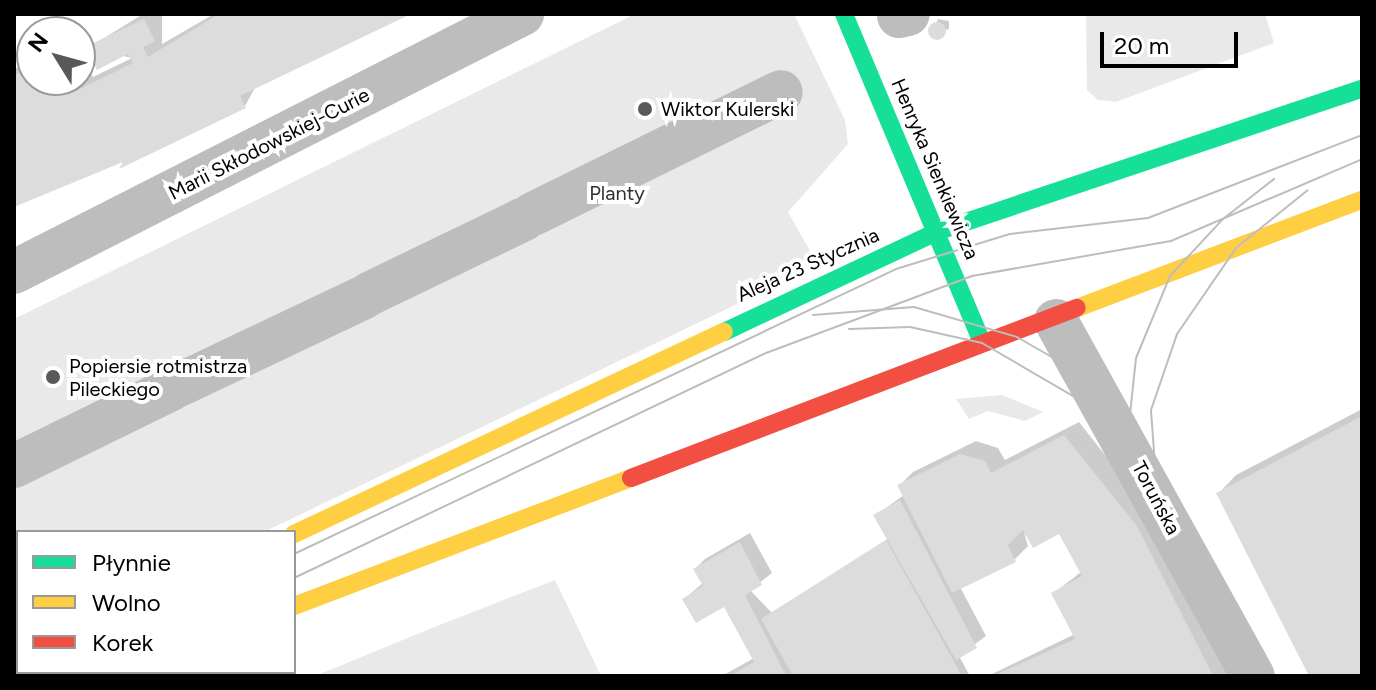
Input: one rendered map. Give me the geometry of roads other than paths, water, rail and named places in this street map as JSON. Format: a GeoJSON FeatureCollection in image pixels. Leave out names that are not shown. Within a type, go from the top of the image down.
{"type":"FeatureCollection","features":[{"type":"Feature","properties":{"kind":"street","name":"Marii Skłodowskiej-Curie"},"geometry":{"type":"LineString","coordinates":[[14,272],[522,14]]}},
{"type":"Feature","properties":{"kind":"street","name":"Henryka Sienkiewicza"},"geometry":{"type":"LineString","coordinates":[[844,14],[939,231],[982,343]]}},
{"type":"Feature","properties":{"kind":"street","name":"Aleja 23 Stycznia"},"geometry":{"type":"LineString","coordinates":[[296,533],[939,231],[1362,89]]}},
{"type":"Feature","properties":{"kind":"street"},"geometry":{"type":"LineString","coordinates":[[14,466],[781,92]]}},
{"type":"Feature","properties":{"kind":"street"},"geometry":{"type":"LineString","coordinates":[[296,605],[982,343],[1056,321],[1362,200]]}},
{"type":"Feature","properties":{"kind":"street","name":"Toruńska"},"geometry":{"type":"LineString","coordinates":[[1056,321],[1253,676]]}},
{"type":"Feature","properties":{"kind":"tram line"},"geometry":{"type":"LineString","coordinates":[[296,553],[896,269],[1010,234],[1148,218],[1362,135]]}},
{"type":"Feature","properties":{"kind":"tram line"},"geometry":{"type":"LineString","coordinates":[[296,577],[766,353],[972,276],[1171,241],[1362,159]]}},
{"type":"Feature","properties":{"kind":"tram line"},"geometry":{"type":"LineString","coordinates":[[1128,433],[1136,358],[1170,276],[1223,219],[1274,179]]}},
{"type":"Feature","properties":{"kind":"tram line"},"geometry":{"type":"LineString","coordinates":[[1155,465],[1151,410],[1177,334],[1236,248],[1308,190]]}},
{"type":"Feature","properties":{"kind":"tram line"},"geometry":{"type":"LineString","coordinates":[[813,315],[914,307],[1017,337],[1076,371],[1139,446],[1262,676]]}},
{"type":"Feature","properties":{"kind":"tram line"},"geometry":{"type":"LineString","coordinates":[[849,329],[910,327],[982,343],[1080,400],[1110,431],[1244,676]]}},
{"type":"Feature","properties":{"kind":"tram line"},"geometry":{"type":"LineString","coordinates":[[42,676],[46,674]]}},
{"type":"Feature","properties":{"kind":"tram line"},"geometry":{"type":"LineString","coordinates":[[90,676],[94,674]]}},
{"type":"Feature","properties":{"kind":"place","name":"Wiktor Kulerski"},"geometry":{"type":"Point","coordinates":[645,109]}},
{"type":"Feature","properties":{"kind":"place","name":"Popiersie rotmistrza Pileckiego"},"geometry":{"type":"Point","coordinates":[53,377]}},
{"type":"Feature","properties":{"kind":"park label","name":"Planty"},"geometry":{"type":"Point","coordinates":[617,193]}}]}
